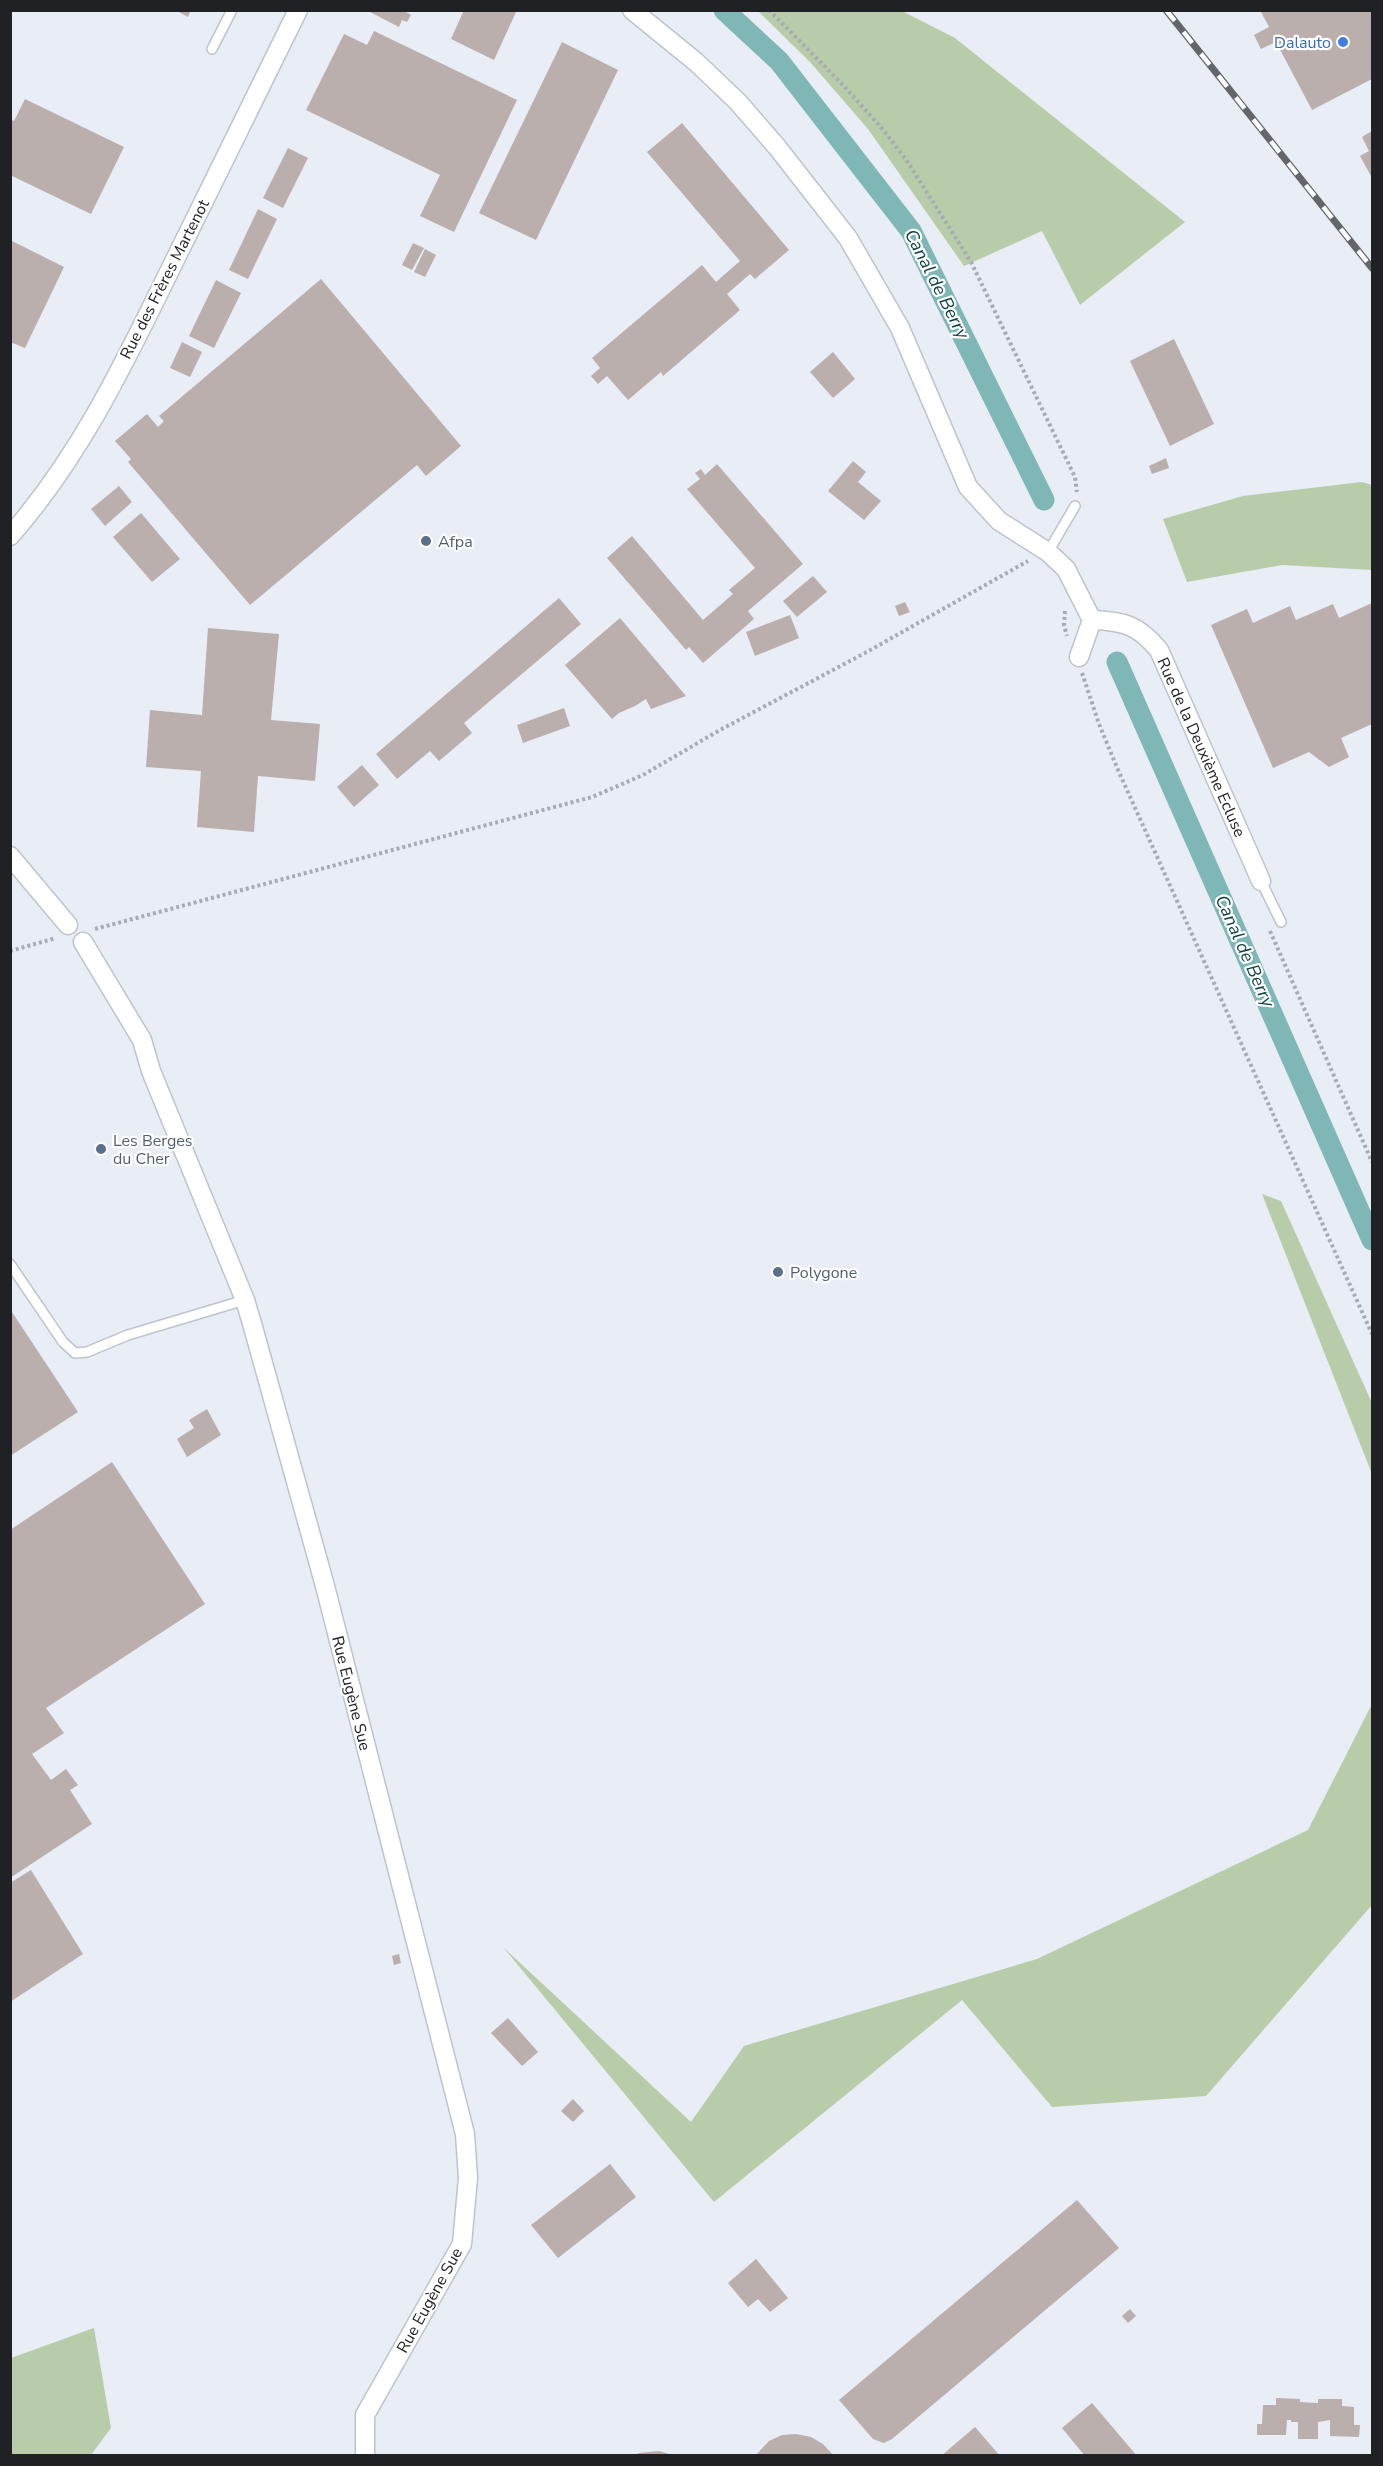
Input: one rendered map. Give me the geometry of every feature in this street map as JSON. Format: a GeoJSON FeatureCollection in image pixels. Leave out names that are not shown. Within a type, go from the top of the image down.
{"type":"FeatureCollection","features":[{"type":"Feature","properties":{"kind":"street","name":"Rue des Frères Martenot"},"geometry":{"type":"LineString","coordinates":[[10,536],[58,475],[84,437],[157,296],[298,10]]}},
{"type":"Feature","properties":{"kind":"street"},"geometry":{"type":"LineString","coordinates":[[632,10],[696,62],[738,102],[777,147],[860,258],[900,328],[968,487],[999,521],[1043,560],[1066,569],[1092,620],[1079,657]]}},
{"type":"Feature","properties":{"kind":"street","name":"Rue de la Deuxième Ecluse"},"geometry":{"type":"LineString","coordinates":[[1092,620],[1116,621],[1134,626],[1159,650],[1261,881]]}},
{"type":"Feature","properties":{"kind":"street"},"geometry":{"type":"LineString","coordinates":[[10,856],[65,931]]}},
{"type":"Feature","properties":{"kind":"street","name":"Rue Eugène Sue"},"geometry":{"type":"LineString","coordinates":[[87,936],[142,1040],[151,1071],[245,1300],[325,1586],[465,2134],[468,2178],[462,2244],[365,2415],[366,2456]]}},
{"type":"Feature","properties":{"kind":"lane"},"geometry":{"type":"LineString","coordinates":[[212,49],[232,10]]}},
{"type":"Feature","properties":{"kind":"lane"},"geometry":{"type":"LineString","coordinates":[[1043,560],[1075,506]]}},
{"type":"Feature","properties":{"kind":"lane"},"geometry":{"type":"LineString","coordinates":[[1261,881],[1281,922]]}},
{"type":"Feature","properties":{"kind":"lane"},"geometry":{"type":"LineString","coordinates":[[10,1264],[63,1342],[75,1353],[87,1352],[128,1335],[245,1300]]}},
{"type":"Feature","properties":{"kind":"path"},"geometry":{"type":"LineString","coordinates":[[769,10],[823,63],[885,132],[907,161],[971,261],[1075,477],[1077,488],[1075,506]]}},
{"type":"Feature","properties":{"kind":"path"},"geometry":{"type":"LineString","coordinates":[[87,936],[592,797],[643,775],[720,730],[875,648],[1029,560],[1043,560]]}},
{"type":"Feature","properties":{"kind":"path"},"geometry":{"type":"LineString","coordinates":[[1066,607],[1065,634],[1079,657],[1084,682],[1099,724],[1372,1334]]}},
{"type":"Feature","properties":{"kind":"path"},"geometry":{"type":"LineString","coordinates":[[1269,929],[1372,1162]]}},
{"type":"Feature","properties":{"kind":"path"},"geometry":{"type":"LineString","coordinates":[[10,951],[65,931]]}},
{"type":"Feature","properties":{"kind":"green space"},"geometry":{"type":"Polygon","coordinates":[[[758,11],[902,11],[955,38],[1185,222],[1080,305],[1042,231],[964,266],[868,129],[810,62],[758,11]]]}},
{"type":"Feature","properties":{"kind":"green space"},"geometry":{"type":"Polygon","coordinates":[[[1362,482],[1372,485],[1372,570],[1282,565],[1187,582],[1163,519],[1243,496],[1362,482]]]}},
{"type":"Feature","properties":{"kind":"green space"},"geometry":{"type":"Polygon","coordinates":[[[1262,1194],[1281,1201],[1372,1403],[1372,1474],[1262,1194]]]}},
{"type":"Feature","properties":{"kind":"green space"},"geometry":{"type":"Polygon","coordinates":[[[1372,1704],[1372,1905],[1206,2096],[1052,2107],[962,2000],[714,2202],[503,1947],[691,2122],[744,2046],[1037,1959],[1308,1830],[1372,1704]]]}},
{"type":"Feature","properties":{"kind":"green space"},"geometry":{"type":"Polygon","coordinates":[[[94,2328],[111,2428],[91,2455],[11,2455],[11,2358],[94,2328]]]}},
{"type":"Feature","properties":{"kind":"building"},"geometry":{"type":"Polygon","coordinates":[[[175,10],[191,10],[188,17],[175,10]]]}},
{"type":"Feature","properties":{"kind":"building"},"geometry":{"type":"Polygon","coordinates":[[[366,10],[407,10],[406,12],[411,15],[407,22],[402,20],[399,27],[366,10]]]}},
{"type":"Feature","properties":{"kind":"building"},"geometry":{"type":"Polygon","coordinates":[[[464,10],[517,10],[494,60],[451,39],[464,10]]]}},
{"type":"Feature","properties":{"kind":"building"},"geometry":{"type":"Polygon","coordinates":[[[1260,10],[1372,10],[1372,79],[1312,110],[1276,42],[1261,49],[1254,35],[1269,27],[1260,10]]]}},
{"type":"Feature","properties":{"kind":"building"},"geometry":{"type":"Polygon","coordinates":[[[374,31],[517,100],[454,232],[420,216],[440,175],[306,110],[344,34],[367,45],[374,31]]]}},
{"type":"Feature","properties":{"kind":"building"},"geometry":{"type":"Polygon","coordinates":[[[562,42],[618,70],[536,240],[479,213],[562,42]]]}},
{"type":"Feature","properties":{"kind":"building"},"geometry":{"type":"Polygon","coordinates":[[[25,99],[124,147],[91,214],[10,175],[10,119],[14,121],[25,99]]]}},
{"type":"Feature","properties":{"kind":"building"},"geometry":{"type":"Polygon","coordinates":[[[682,123],[789,250],[755,279],[750,274],[727,294],[740,310],[663,376],[661,372],[628,400],[607,376],[598,384],[591,376],[600,368],[592,358],[702,265],[716,282],[740,261],[647,152],[682,123]]]}},
{"type":"Feature","properties":{"kind":"building"},"geometry":{"type":"Polygon","coordinates":[[[1372,131],[1371,176],[1360,156],[1369,151],[1362,137],[1372,131]]]}},
{"type":"Feature","properties":{"kind":"building"},"geometry":{"type":"Polygon","coordinates":[[[288,148],[308,158],[283,208],[263,198],[288,148]]]}},
{"type":"Feature","properties":{"kind":"building"},"geometry":{"type":"Polygon","coordinates":[[[258,209],[277,219],[248,279],[229,270],[258,209]]]}},
{"type":"Feature","properties":{"kind":"building"},"geometry":{"type":"Polygon","coordinates":[[[10,240],[64,267],[25,348],[10,342],[10,240]]]}},
{"type":"Feature","properties":{"kind":"building"},"geometry":{"type":"Polygon","coordinates":[[[413,243],[424,248],[412,270],[402,265],[413,243]]]}},
{"type":"Feature","properties":{"kind":"building"},"geometry":{"type":"Polygon","coordinates":[[[425,249],[436,255],[425,277],[414,272],[425,249]]]}},
{"type":"Feature","properties":{"kind":"building"},"geometry":{"type":"Polygon","coordinates":[[[321,279],[461,446],[426,476],[417,465],[250,605],[128,462],[131,459],[115,441],[147,414],[158,427],[164,421],[159,416],[321,279]]]}},
{"type":"Feature","properties":{"kind":"building"},"geometry":{"type":"Polygon","coordinates":[[[216,280],[241,293],[214,348],[189,336],[216,280]]]}},
{"type":"Feature","properties":{"kind":"building"},"geometry":{"type":"Polygon","coordinates":[[[1174,339],[1214,424],[1170,446],[1130,361],[1174,339]]]}},
{"type":"Feature","properties":{"kind":"building"},"geometry":{"type":"Polygon","coordinates":[[[182,342],[202,352],[190,377],[170,368],[182,342]]]}},
{"type":"Feature","properties":{"kind":"building"},"geometry":{"type":"Polygon","coordinates":[[[833,352],[855,379],[833,398],[810,372],[833,352]]]}},
{"type":"Feature","properties":{"kind":"building"},"geometry":{"type":"Polygon","coordinates":[[[1166,458],[1169,468],[1152,474],[1149,466],[1166,458]]]}},
{"type":"Feature","properties":{"kind":"building"},"geometry":{"type":"Polygon","coordinates":[[[853,461],[866,472],[858,482],[881,501],[864,520],[828,491],[853,461]]]}},
{"type":"Feature","properties":{"kind":"building"},"geometry":{"type":"Polygon","coordinates":[[[717,464],[803,564],[748,611],[754,619],[703,663],[689,647],[686,650],[607,558],[632,536],[703,620],[733,594],[729,590],[755,568],[687,489],[700,479],[695,473],[701,469],[705,475],[717,464]]]}},
{"type":"Feature","properties":{"kind":"building"},"geometry":{"type":"Polygon","coordinates":[[[119,486],[132,502],[105,526],[91,509],[119,486]]]}},
{"type":"Feature","properties":{"kind":"building"},"geometry":{"type":"Polygon","coordinates":[[[141,513],[180,559],[152,582],[113,537],[141,513]]]}},
{"type":"Feature","properties":{"kind":"building"},"geometry":{"type":"Polygon","coordinates":[[[813,576],[827,592],[797,617],[783,601],[813,576]]]}},
{"type":"Feature","properties":{"kind":"building"},"geometry":{"type":"Polygon","coordinates":[[[559,598],[581,624],[464,723],[472,733],[439,761],[430,751],[397,779],[376,754],[559,598]]]}},
{"type":"Feature","properties":{"kind":"building"},"geometry":{"type":"Polygon","coordinates":[[[905,602],[910,612],[899,616],[895,606],[905,602]]]}},
{"type":"Feature","properties":{"kind":"building"},"geometry":{"type":"Polygon","coordinates":[[[1372,603],[1372,724],[1341,738],[1349,757],[1329,767],[1309,752],[1273,768],[1211,625],[1247,609],[1253,623],[1290,606],[1296,620],[1333,604],[1339,618],[1372,603]]]}},
{"type":"Feature","properties":{"kind":"building"},"geometry":{"type":"Polygon","coordinates":[[[790,615],[799,638],[755,656],[746,632],[790,615]]]}},
{"type":"Feature","properties":{"kind":"building"},"geometry":{"type":"Polygon","coordinates":[[[620,618],[686,696],[651,709],[646,699],[612,719],[565,665],[620,618]]]}},
{"type":"Feature","properties":{"kind":"building"},"geometry":{"type":"Polygon","coordinates":[[[208,628],[279,634],[271,720],[320,724],[315,781],[258,776],[254,832],[197,827],[201,771],[146,767],[150,710],[202,715],[208,628]]]}},
{"type":"Feature","properties":{"kind":"building"},"geometry":{"type":"Polygon","coordinates":[[[564,708],[570,726],[523,743],[517,725],[564,708]]]}},
{"type":"Feature","properties":{"kind":"building"},"geometry":{"type":"Polygon","coordinates":[[[362,765],[379,785],[354,807],[337,787],[362,765]]]}},
{"type":"Feature","properties":{"kind":"building"},"geometry":{"type":"Polygon","coordinates":[[[10,1309],[78,1412],[10,1456],[10,1309]]]}},
{"type":"Feature","properties":{"kind":"building"},"geometry":{"type":"Polygon","coordinates":[[[207,1409],[221,1435],[187,1457],[177,1439],[194,1428],[189,1420],[207,1409]]]}},
{"type":"Feature","properties":{"kind":"building"},"geometry":{"type":"Polygon","coordinates":[[[112,1462],[205,1604],[46,1708],[64,1733],[32,1754],[51,1780],[66,1769],[78,1785],[70,1790],[92,1824],[10,1878],[10,1530],[112,1462]]]}},
{"type":"Feature","properties":{"kind":"building"},"geometry":{"type":"Polygon","coordinates":[[[31,1870],[83,1954],[10,2002],[10,1883],[31,1870]]]}},
{"type":"Feature","properties":{"kind":"building"},"geometry":{"type":"Polygon","coordinates":[[[399,1954],[401,1963],[394,1965],[392,1956],[399,1954]]]}},
{"type":"Feature","properties":{"kind":"building"},"geometry":{"type":"Polygon","coordinates":[[[508,2018],[538,2052],[522,2066],[491,2033],[508,2018]]]}},
{"type":"Feature","properties":{"kind":"building"},"geometry":{"type":"Polygon","coordinates":[[[573,2099],[584,2111],[573,2122],[561,2111],[573,2099]]]}},
{"type":"Feature","properties":{"kind":"building"},"geometry":{"type":"Polygon","coordinates":[[[610,2164],[636,2197],[558,2258],[531,2225],[610,2164]]]}},
{"type":"Feature","properties":{"kind":"building"},"geometry":{"type":"Polygon","coordinates":[[[1077,2200],[1119,2248],[892,2439],[884,2443],[873,2439],[839,2400],[1077,2200]]]}},
{"type":"Feature","properties":{"kind":"building"},"geometry":{"type":"Polygon","coordinates":[[[756,2259],[788,2298],[770,2312],[758,2299],[748,2307],[728,2283],[756,2259]]]}},
{"type":"Feature","properties":{"kind":"building"},"geometry":{"type":"Polygon","coordinates":[[[1130,2309],[1136,2316],[1128,2323],[1122,2316],[1130,2309]]]}},
{"type":"Feature","properties":{"kind":"building"},"geometry":{"type":"Polygon","coordinates":[[[1276,2398],[1300,2399],[1300,2402],[1318,2403],[1318,2399],[1342,2399],[1342,2406],[1354,2407],[1354,2425],[1360,2425],[1359,2437],[1330,2436],[1330,2420],[1318,2422],[1318,2439],[1298,2439],[1298,2422],[1291,2422],[1291,2420],[1287,2420],[1286,2435],[1257,2435],[1257,2424],[1262,2424],[1263,2405],[1276,2405],[1276,2398]]]}},
{"type":"Feature","properties":{"kind":"building"},"geometry":{"type":"Polygon","coordinates":[[[1092,2403],[1137,2456],[1085,2456],[1062,2428],[1092,2403]]]}},
{"type":"Feature","properties":{"kind":"building"},"geometry":{"type":"Polygon","coordinates":[[[975,2427],[1000,2456],[941,2456],[975,2427]]]}},
{"type":"Feature","properties":{"kind":"building"},"geometry":{"type":"Polygon","coordinates":[[[796,2434],[811,2437],[823,2444],[834,2456],[755,2456],[769,2441],[782,2435],[796,2434]]]}},
{"type":"Feature","properties":{"kind":"building"},"geometry":{"type":"Polygon","coordinates":[[[659,2451],[676,2456],[633,2456],[639,2453],[659,2451]]]}},
{"type":"Feature","properties":{"kind":"waterway","name":"Canal de Berry"},"geometry":{"type":"LineString","coordinates":[[724,10],[779,61],[911,231],[1044,500]]}},
{"type":"Feature","properties":{"kind":"waterway","name":"Canal de Berry"},"geometry":{"type":"LineString","coordinates":[[1117,662],[1372,1240]]}},
{"type":"Feature","properties":{"kind":"railway"},"geometry":{"type":"LineString","coordinates":[[1166,10],[1372,268]]}},
{"type":"Feature","properties":{"kind":"place","name":"Dalauto"},"geometry":{"type":"Point","coordinates":[1343,42]}},
{"type":"Feature","properties":{"kind":"place","name":"Afpa"},"geometry":{"type":"Point","coordinates":[426,541]}},
{"type":"Feature","properties":{"kind":"place","name":"Les Berges du Cher"},"geometry":{"type":"Point","coordinates":[101,1149]}},
{"type":"Feature","properties":{"kind":"place","name":"Polygone"},"geometry":{"type":"Point","coordinates":[778,1272]}}]}
